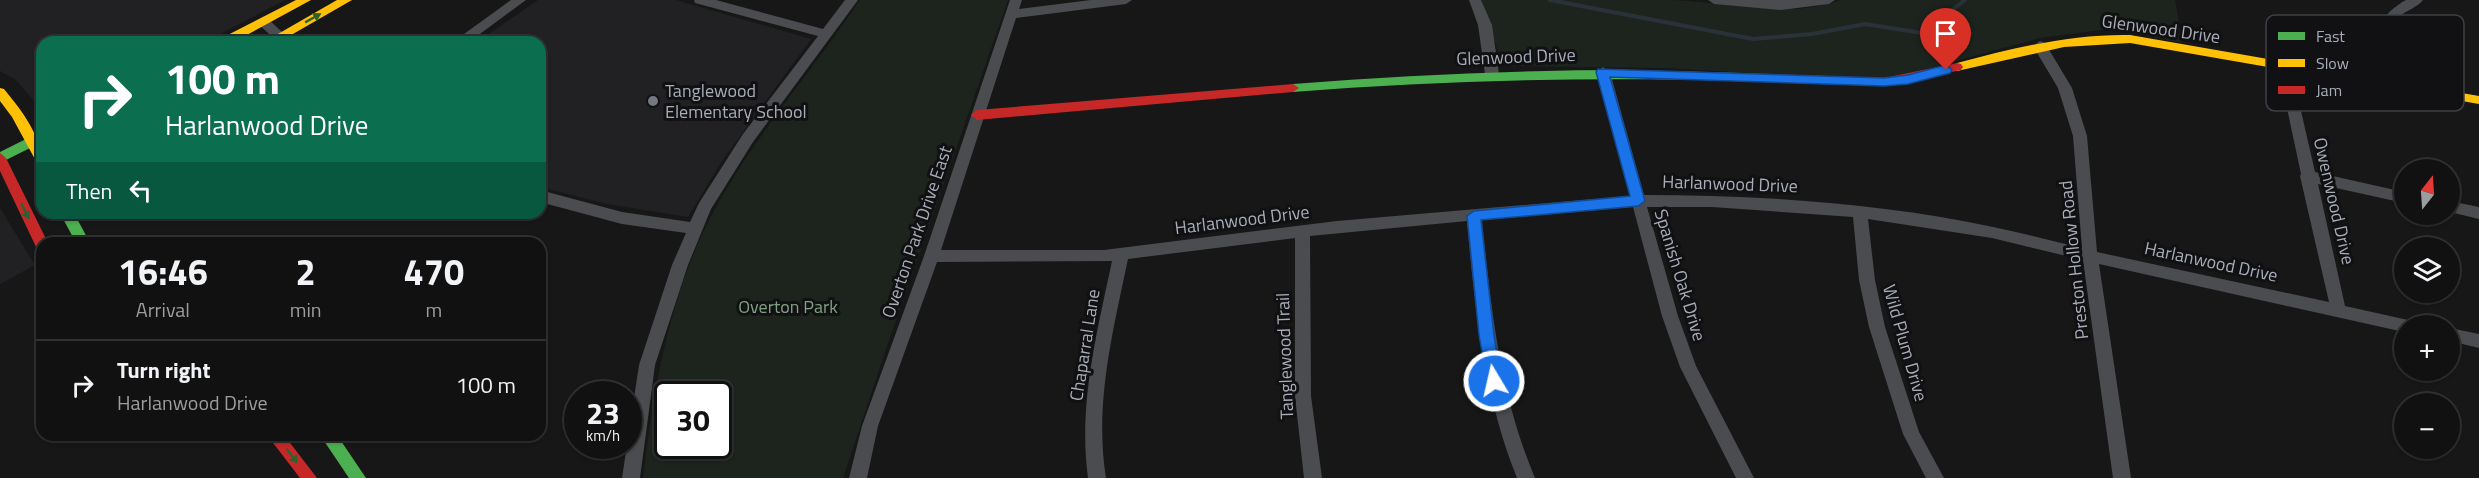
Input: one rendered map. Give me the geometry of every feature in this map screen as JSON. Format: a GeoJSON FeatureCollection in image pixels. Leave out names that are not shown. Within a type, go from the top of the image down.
{"type":"FeatureCollection","features":[{"type":"Feature","properties":{"kind":"street"},"geometry":{"type":"LineString","coordinates":[[236,36],[305,0]]}},
{"type":"Feature","properties":{"kind":"street"},"geometry":{"type":"LineString","coordinates":[[286,36],[346,0]]}},
{"type":"Feature","properties":{"kind":"street"},"geometry":{"type":"LineString","coordinates":[[469,36],[520,0]]}},
{"type":"Feature","properties":{"kind":"street"},"geometry":{"type":"LineString","coordinates":[[700,0],[826,34]]}},
{"type":"Feature","properties":{"kind":"street"},"geometry":{"type":"LineString","coordinates":[[631,478],[647,364],[668,297],[694,228],[704,207],[748,138],[852,0]]}},
{"type":"Feature","properties":{"kind":"street"},"geometry":{"type":"LineString","coordinates":[[1014,7],[1126,0]]}},
{"type":"Feature","properties":{"kind":"street"},"geometry":{"type":"LineString","coordinates":[[1475,0],[1485,25],[1492,74]]}},
{"type":"Feature","properties":{"kind":"street"},"geometry":{"type":"LineString","coordinates":[[1714,0],[1781,6],[1829,0]]}},
{"type":"Feature","properties":{"kind":"street"},"geometry":{"type":"LineString","coordinates":[[2392,15],[2405,5],[2417,0]]}},
{"type":"Feature","properties":{"kind":"street","name":"Overton Park Drive East"},"geometry":{"type":"LineString","coordinates":[[858,478],[870,426],[932,256],[1014,7]]}},
{"type":"Feature","properties":{"kind":"street"},"geometry":{"type":"LineString","coordinates":[[263,22],[275,36]]}},
{"type":"Feature","properties":{"kind":"street","name":"Glenwood Drive"},"geometry":{"type":"LineString","coordinates":[[977,115],[1492,74],[1603,72],[1884,82],[1908,80],[1973,61],[2082,37],[2127,39],[2266,63]]}},
{"type":"Feature","properties":{"kind":"street","name":"Preston Hollow Road"},"geometry":{"type":"LineString","coordinates":[[2040,46],[2065,88],[2080,136],[2090,256],[2122,478]]}},
{"type":"Feature","properties":{"kind":"street","name":"Spanish Oak Drive"},"geometry":{"type":"LineString","coordinates":[[1603,72],[1670,316],[1688,367],[1745,478]]}},
{"type":"Feature","properties":{"kind":"street"},"geometry":{"type":"LineString","coordinates":[[0,92],[36,136]]}},
{"type":"Feature","properties":{"kind":"street","name":"Glenwood Drive"},"geometry":{"type":"LineString","coordinates":[[2464,97],[2479,100]]}},
{"type":"Feature","properties":{"kind":"street","name":"Owenwood Drive"},"geometry":{"type":"LineString","coordinates":[[2294,111],[2338,310]]}},
{"type":"Feature","properties":{"kind":"street"},"geometry":{"type":"LineString","coordinates":[[36,140],[0,158],[4,180],[37,237]]}},
{"type":"Feature","properties":{"kind":"street"},"geometry":{"type":"LineString","coordinates":[[4,180],[36,164]]}},
{"type":"Feature","properties":{"kind":"street"},"geometry":{"type":"LineString","coordinates":[[2307,176],[2394,195]]}},
{"type":"Feature","properties":{"kind":"street"},"geometry":{"type":"LineString","coordinates":[[546,198],[622,218],[694,228]]}},
{"type":"Feature","properties":{"kind":"street","name":"Harlanwood Drive"},"geometry":{"type":"LineString","coordinates":[[932,256],[1121,255],[1302,232],[1638,201],[1747,203],[1860,212],[1992,232],[2090,256],[2394,323]]}},
{"type":"Feature","properties":{"kind":"street"},"geometry":{"type":"LineString","coordinates":[[2460,209],[2479,213]]}},
{"type":"Feature","properties":{"kind":"street","name":"Wild Plum Drive"},"geometry":{"type":"LineString","coordinates":[[1860,212],[1867,280],[1877,327],[1911,434],[1935,478]]}},
{"type":"Feature","properties":{"kind":"street"},"geometry":{"type":"LineString","coordinates":[[1474,216],[1486,335],[1494,381],[1515,455],[1526,478]]}},
{"type":"Feature","properties":{"kind":"street"},"geometry":{"type":"LineString","coordinates":[[71,219],[80,237]]}},
{"type":"Feature","properties":{"kind":"street","name":"Tanglewood Trail"},"geometry":{"type":"LineString","coordinates":[[1302,232],[1303,396],[1313,478]]}},
{"type":"Feature","properties":{"kind":"street","name":"Chaparral Lane"},"geometry":{"type":"LineString","coordinates":[[1097,478],[1092,444],[1099,361],[1121,255]]}},
{"type":"Feature","properties":{"kind":"street"},"geometry":{"type":"LineString","coordinates":[[2460,337],[2479,341]]}},
{"type":"Feature","properties":{"kind":"street"},"geometry":{"type":"LineString","coordinates":[[280,441],[309,478]]}},
{"type":"Feature","properties":{"kind":"street"},"geometry":{"type":"LineString","coordinates":[[332,441],[358,478]]}},
{"type":"Feature","properties":{"kind":"shaded area"},"geometry":{"type":"Polygon","coordinates":[[[0,0],[285,0],[216,36],[36,36],[36,106],[16,80],[0,71],[0,0]]]}},
{"type":"Feature","properties":{"kind":"shaded area","name":"Tanglewood Elementary School"},"geometry":{"type":"Polygon","coordinates":[[[538,0],[676,0],[811,39],[722,161],[688,217],[607,204],[546,189],[546,36],[486,36],[538,0]]]}},
{"type":"Feature","properties":{"kind":"shaded area"},"geometry":{"type":"Polygon","coordinates":[[[0,208],[35,265],[0,284],[0,208]]]}},
{"type":"Feature","properties":{"kind":"green space","name":"Overton Park"},"geometry":{"type":"Polygon","coordinates":[[[860,0],[1008,0],[843,478],[643,478],[654,398],[654,459],[732,459],[732,381],[657,381],[678,297],[700,239],[734,176],[860,0]]]}},
{"type":"Feature","properties":{"kind":"green space"},"geometry":{"type":"Polygon","coordinates":[[[1481,0],[1669,0],[1755,8],[1799,9],[1841,0],[2175,0],[2183,43],[2108,29],[2040,38],[1882,81],[1666,68],[1503,66],[1481,0]]]}},
{"type":"Feature","properties":{"kind":"waterway"},"geometry":{"type":"LineString","coordinates":[[1550,0],[1753,39],[1812,34],[1865,24],[1922,33],[1941,31],[1951,11],[1965,0]]}},
{"type":"Feature","properties":{"kind":"traffic: fast"},"geometry":{"type":"LineString","coordinates":[[1293,88],[1518,75],[1630,74],[1743,77]]}},
{"type":"Feature","properties":{"kind":"traffic: fast"},"geometry":{"type":"LineString","coordinates":[[0,158],[36,139]]}},
{"type":"Feature","properties":{"kind":"traffic: fast"},"geometry":{"type":"LineString","coordinates":[[70,219],[80,237]]}},
{"type":"Feature","properties":{"kind":"traffic: fast"},"geometry":{"type":"LineString","coordinates":[[332,441],[358,478]]}},
{"type":"Feature","properties":{"kind":"traffic: slow"},"geometry":{"type":"LineString","coordinates":[[236,36],[305,0]]}},
{"type":"Feature","properties":{"kind":"traffic: slow"},"geometry":{"type":"LineString","coordinates":[[281,36],[346,0]]}},
{"type":"Feature","properties":{"kind":"traffic: slow"},"geometry":{"type":"LineString","coordinates":[[1957,67],[2021,51],[2085,40],[2107,39],[2130,39],[2266,63]]}},
{"type":"Feature","properties":{"kind":"traffic: slow"},"geometry":{"type":"LineString","coordinates":[[0,92],[17,114],[36,149]]}},
{"type":"Feature","properties":{"kind":"traffic: slow"},"geometry":{"type":"LineString","coordinates":[[2464,97],[2479,100]]}},
{"type":"Feature","properties":{"kind":"traffic: jam"},"geometry":{"type":"LineString","coordinates":[[1743,77],[1884,82],[1957,67]]}},
{"type":"Feature","properties":{"kind":"traffic: jam"},"geometry":{"type":"LineString","coordinates":[[977,115],[1293,88]]}},
{"type":"Feature","properties":{"kind":"traffic: jam"},"geometry":{"type":"LineString","coordinates":[[0,158],[38,237]]}},
{"type":"Feature","properties":{"kind":"traffic: jam"},"geometry":{"type":"LineString","coordinates":[[280,441],[309,478]]}},
{"type":"Feature","properties":{"kind":"place","name":"Tanglewood Elementary School"},"geometry":{"type":"Point","coordinates":[653,101]}},
{"type":"Feature","properties":{"kind":"route"},"geometry":{"type":"LineString","coordinates":[[1494,381],[1486,335],[1474,216],[1638,201],[1603,72],[1884,82],[1908,80],[1946,70]]}}]}
